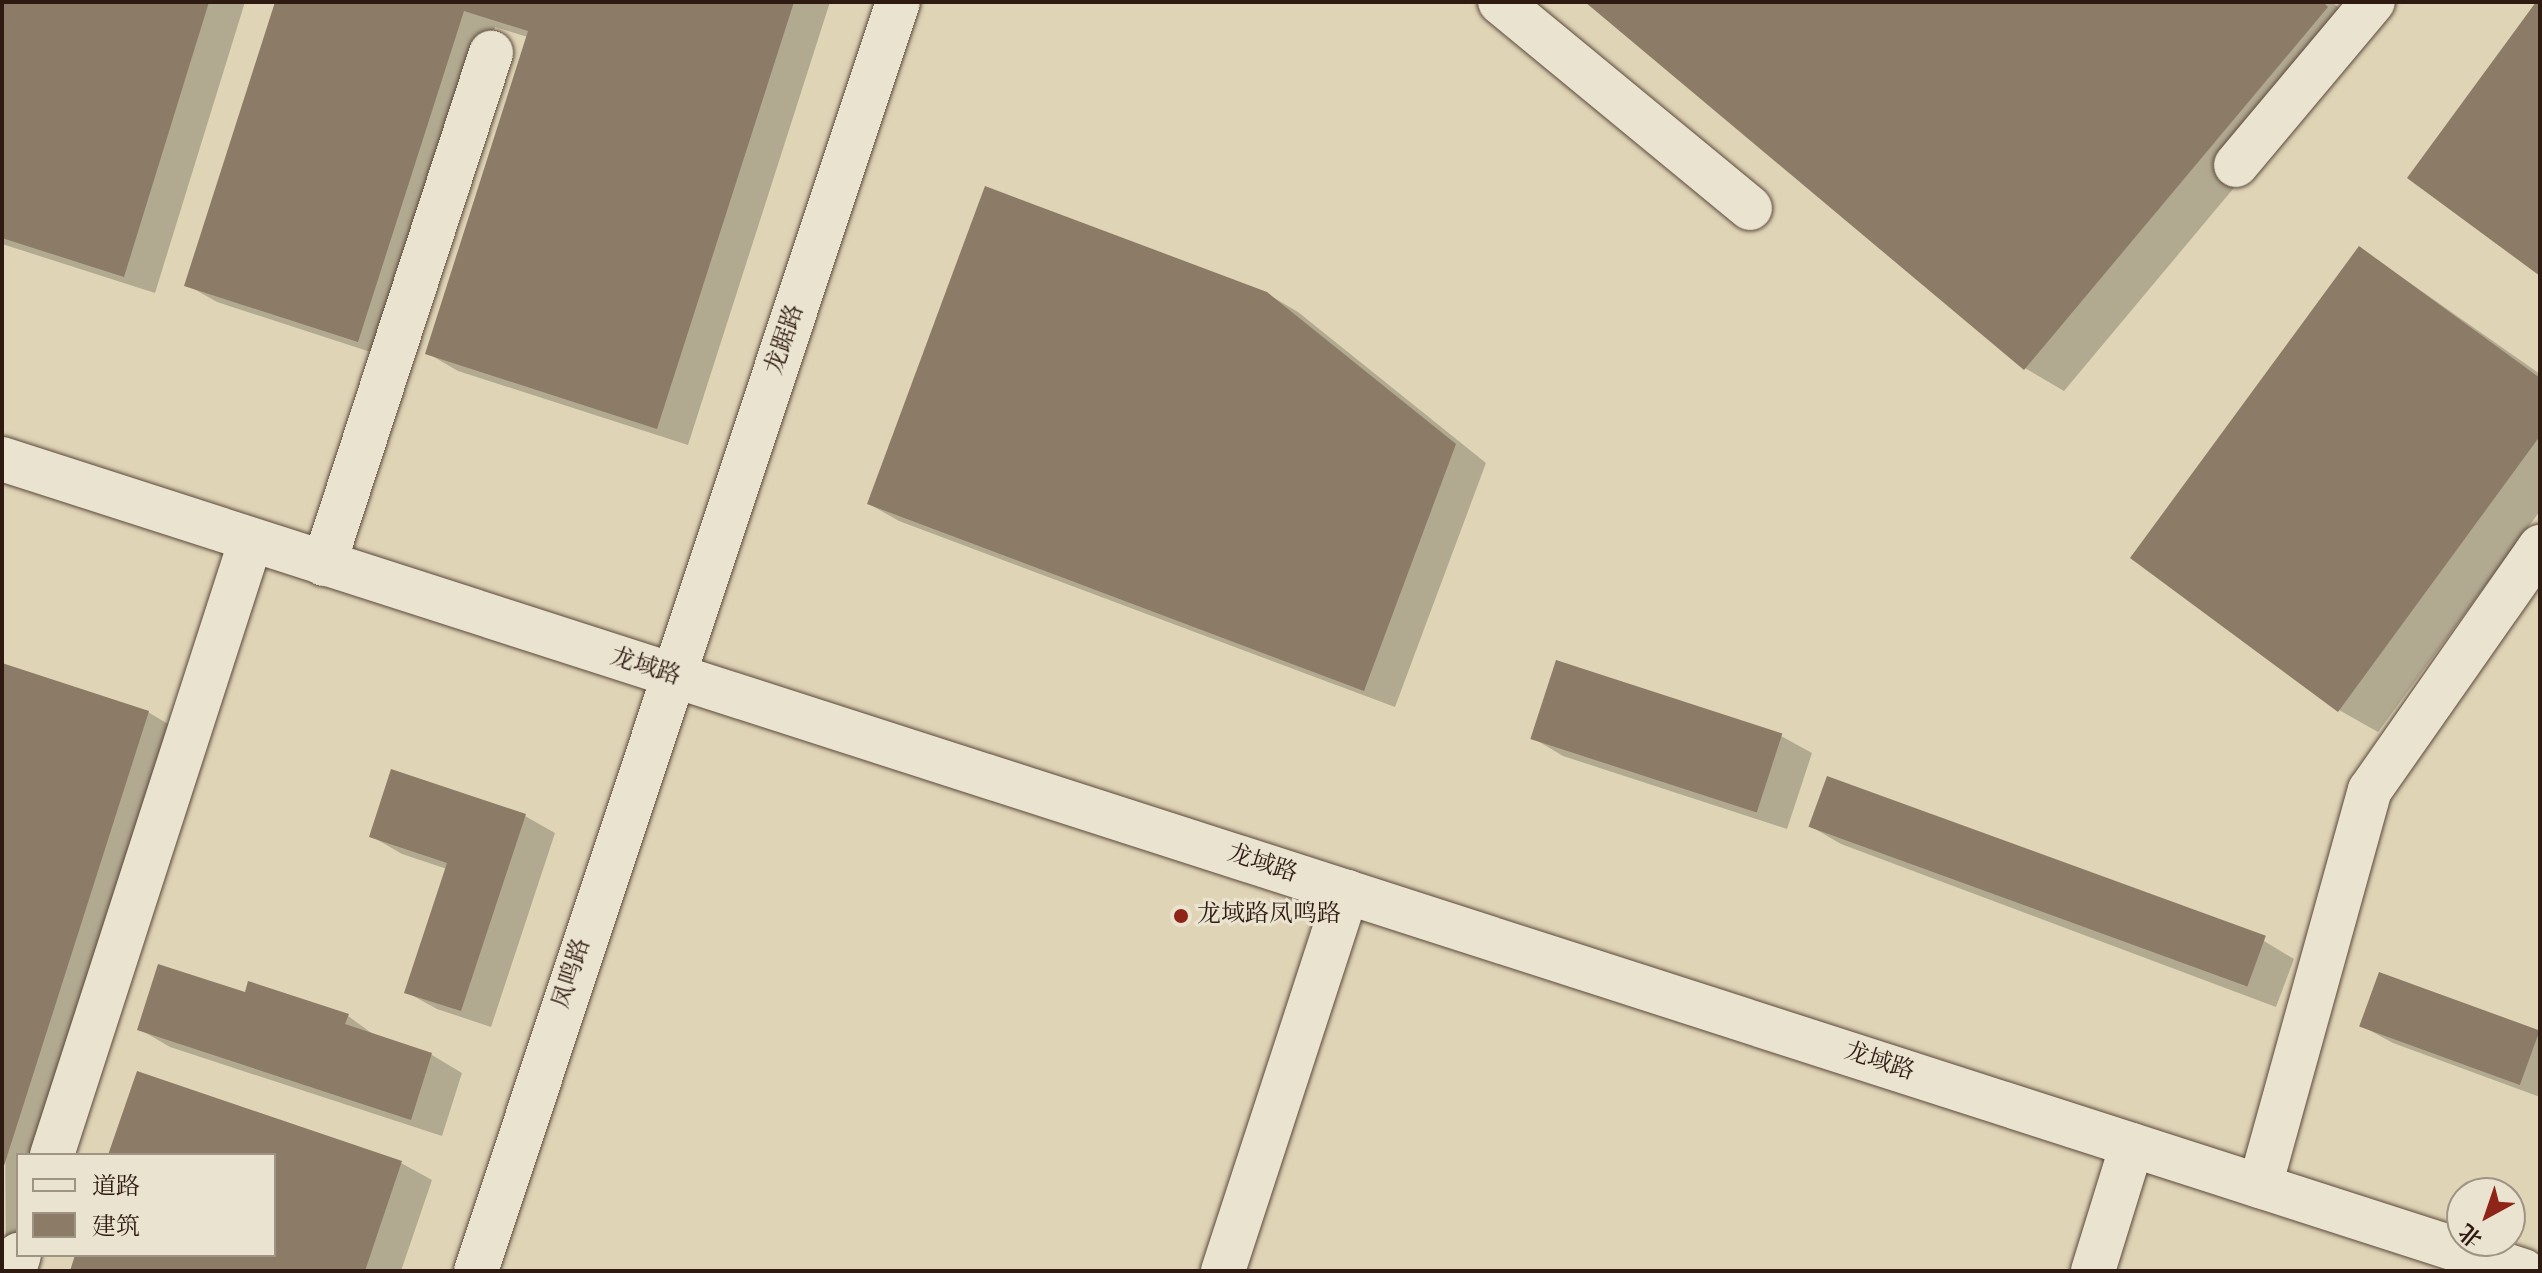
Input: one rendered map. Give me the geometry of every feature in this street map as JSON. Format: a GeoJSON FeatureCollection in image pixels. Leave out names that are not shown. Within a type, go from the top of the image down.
{"type":"FeatureCollection","features":[{"type":"Feature","properties":{"kind":"street","name":"龙踞路"},"geometry":{"type":"LineString","coordinates":[[671,677],[898,2]]}},
{"type":"Feature","properties":{"kind":"street"},"geometry":{"type":"LineString","coordinates":[[1500,2],[1750,208]]}},
{"type":"Feature","properties":{"kind":"street"},"geometry":{"type":"LineString","coordinates":[[2236,165],[2373,2]]}},
{"type":"Feature","properties":{"kind":"street"},"geometry":{"type":"LineString","coordinates":[[324,564],[491,53]]}},
{"type":"Feature","properties":{"kind":"street","name":"龙域路"},"geometry":{"type":"LineString","coordinates":[[2,459],[2523,1271]]}},
{"type":"Feature","properties":{"kind":"street"},"geometry":{"type":"LineString","coordinates":[[53,1153],[251,540]]}},
{"type":"Feature","properties":{"kind":"street"},"geometry":{"type":"LineString","coordinates":[[2260,1186],[2370,790],[2540,547]]}},
{"type":"Feature","properties":{"kind":"street","name":"凤鸣路"},"geometry":{"type":"LineString","coordinates":[[476,1271],[671,677]]}},
{"type":"Feature","properties":{"kind":"street"},"geometry":{"type":"LineString","coordinates":[[1223,1271],[1347,892]]}},
{"type":"Feature","properties":{"kind":"street"},"geometry":{"type":"LineString","coordinates":[[2093,1271],[2132,1145]]}},
{"type":"Feature","properties":{"kind":"building"},"geometry":{"type":"Polygon","coordinates":[[[2,2],[209,2],[124,277],[2,238],[2,2]]]}},
{"type":"Feature","properties":{"kind":"building"},"geometry":{"type":"Polygon","coordinates":[[[275,2],[794,2],[657,429],[425,354],[528,31],[464,11],[358,342],[184,286],[275,2]]]}},
{"type":"Feature","properties":{"kind":"building"},"geometry":{"type":"Polygon","coordinates":[[[1585,2],[2323,2],[2328,7],[2024,370],[1585,2]]]}},
{"type":"Feature","properties":{"kind":"building"},"geometry":{"type":"Polygon","coordinates":[[[2536,2],[2540,2],[2540,276],[2407,178],[2536,2]]]}},
{"type":"Feature","properties":{"kind":"building"},"geometry":{"type":"Polygon","coordinates":[[[985,186],[1267,292],[1456,444],[1364,691],[867,504],[985,186]]]}},
{"type":"Feature","properties":{"kind":"building"},"geometry":{"type":"Polygon","coordinates":[[[2359,246],[2540,378],[2540,436],[2338,712],[2130,558],[2359,246]]]}},
{"type":"Feature","properties":{"kind":"building"},"geometry":{"type":"Polygon","coordinates":[[[1556,660],[1782,734],[1757,812],[1530,739],[1556,660]]]}},
{"type":"Feature","properties":{"kind":"building"},"geometry":{"type":"Polygon","coordinates":[[[2,663],[149,711],[3,1169],[2,1169],[2,663]]]}},
{"type":"Feature","properties":{"kind":"building"},"geometry":{"type":"Polygon","coordinates":[[[391,769],[526,814],[461,1011],[404,993],[447,863],[369,837],[391,769]]]}},
{"type":"Feature","properties":{"kind":"building"},"geometry":{"type":"Polygon","coordinates":[[[1827,776],[2266,936],[2247,986],[1809,827],[1827,776]]]}},
{"type":"Feature","properties":{"kind":"building"},"geometry":{"type":"Polygon","coordinates":[[[158,964],[245,992],[248,981],[349,1014],[345,1024],[432,1053],[411,1120],[137,1030],[158,964]]]}},
{"type":"Feature","properties":{"kind":"building"},"geometry":{"type":"Polygon","coordinates":[[[2379,972],[2540,1030],[2520,1085],[2359,1027],[2379,972]]]}},
{"type":"Feature","properties":{"kind":"building"},"geometry":{"type":"Polygon","coordinates":[[[137,1071],[402,1161],[365,1271],[70,1271],[74,1257],[276,1257],[276,1153],[109,1153],[137,1071]]]}},
{"type":"Feature","properties":{"kind":"place","name":"龙域路凤鸣路"},"geometry":{"type":"Point","coordinates":[1181,916]}}]}
